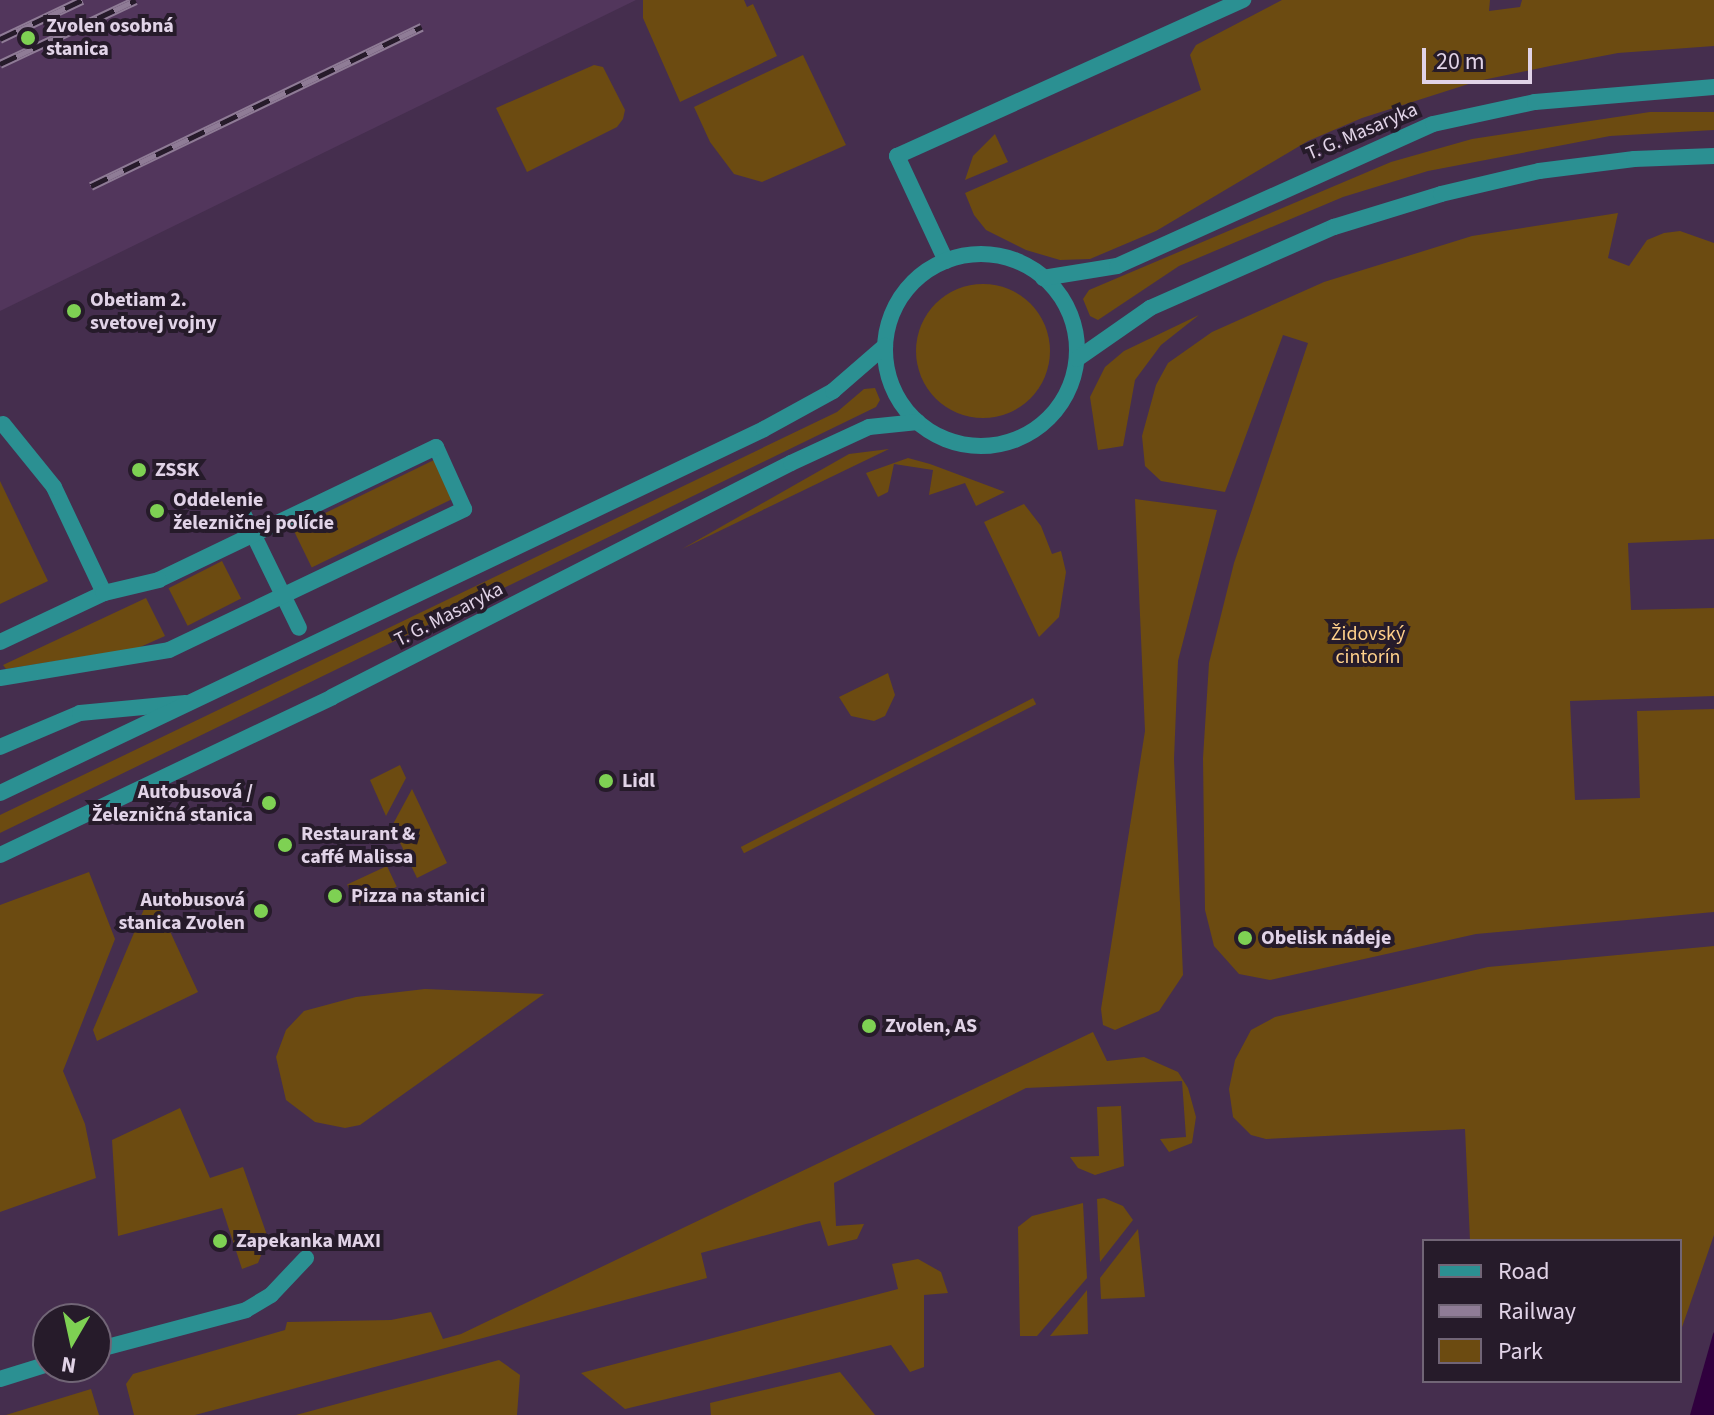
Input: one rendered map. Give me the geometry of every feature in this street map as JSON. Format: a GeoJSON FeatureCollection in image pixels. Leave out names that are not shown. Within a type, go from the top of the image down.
{"type":"FeatureCollection","features":[{"type":"Feature","properties":{"kind":"street"},"geometry":{"type":"LineString","coordinates":[[946,261],[897,156],[1243,0]]}},
{"type":"Feature","properties":{"kind":"street","name":"T. G. Masaryka"},"geometry":{"type":"LineString","coordinates":[[1043,278],[1117,266],[1433,124],[1535,102],[1714,87]]}},
{"type":"Feature","properties":{"kind":"street"},"geometry":{"type":"LineString","coordinates":[[1077,359],[1150,308],[1334,227],[1441,194],[1539,171],[1634,159],[1714,156]]}},
{"type":"Feature","properties":{"kind":"street"},"geometry":{"type":"LineString","coordinates":[[997,256],[1043,278],[1070,314],[1077,359],[1058,406],[1017,439],[965,444],[918,422],[893,388],[885,346],[899,301],[919,277],[946,261],[997,256]]}},
{"type":"Feature","properties":{"kind":"street","name":"T. G. Masaryka"},"geometry":{"type":"LineString","coordinates":[[0,793],[764,429],[833,391],[885,346]]}},
{"type":"Feature","properties":{"kind":"street","name":"T. G. Masaryka"},"geometry":{"type":"LineString","coordinates":[[0,855],[332,697],[817,451],[869,427],[918,422]]}},
{"type":"Feature","properties":{"kind":"street"},"geometry":{"type":"LineString","coordinates":[[3,432],[54,487],[104,593]]}},
{"type":"Feature","properties":{"kind":"street"},"geometry":{"type":"LineString","coordinates":[[0,642],[104,593],[159,580],[436,447],[464,509],[169,650],[0,678]]}},
{"type":"Feature","properties":{"kind":"street"},"geometry":{"type":"LineString","coordinates":[[241,509],[299,628]]}},
{"type":"Feature","properties":{"kind":"street","name":"T. G. Masaryka"},"geometry":{"type":"LineString","coordinates":[[0,747],[80,713],[188,703]]}},
{"type":"Feature","properties":{"kind":"street"},"geometry":{"type":"LineString","coordinates":[[112,1346],[246,1310],[271,1295],[306,1258]]}},
{"type":"Feature","properties":{"kind":"street"},"geometry":{"type":"LineString","coordinates":[[0,1379],[32,1369]]}},
{"type":"Feature","properties":{"kind":"shaded area"},"geometry":{"type":"Polygon","coordinates":[[[0,0],[636,0],[0,311],[0,0]]]}},
{"type":"Feature","properties":{"kind":"shaded area"},"geometry":{"type":"Polygon","coordinates":[[[1713,1334],[1714,1415],[1690,1415],[1713,1334]]]}},
{"type":"Feature","properties":{"kind":"green space"},"geometry":{"type":"Polygon","coordinates":[[[643,0],[744,0],[747,7],[753,4],[777,56],[680,102],[643,18],[643,0]]]}},
{"type":"Feature","properties":{"kind":"green space"},"geometry":{"type":"Polygon","coordinates":[[[1282,0],[1490,0],[1489,11],[1520,7],[1522,0],[1714,0],[1714,46],[1618,53],[1550,66],[1478,81],[1362,118],[1308,141],[1156,231],[1090,259],[1060,260],[1026,250],[986,230],[974,215],[965,193],[1201,90],[1190,55],[1196,45],[1282,0]]]}},
{"type":"Feature","properties":{"kind":"green space"},"geometry":{"type":"Polygon","coordinates":[[[803,55],[846,145],[762,182],[734,174],[710,142],[694,107],[803,55]]]}},
{"type":"Feature","properties":{"kind":"green space"},"geometry":{"type":"Polygon","coordinates":[[[594,65],[603,67],[625,110],[623,119],[617,127],[527,172],[496,108],[594,65]]]}},
{"type":"Feature","properties":{"kind":"green space"},"geometry":{"type":"Polygon","coordinates":[[[1650,112],[1714,112],[1714,130],[1610,136],[1428,171],[1343,197],[1179,266],[1098,320],[1090,316],[1083,299],[1089,290],[1391,162],[1472,139],[1650,112]]]}},
{"type":"Feature","properties":{"kind":"green space"},"geometry":{"type":"Polygon","coordinates":[[[995,134],[1008,162],[965,180],[973,156],[995,134]]]}},
{"type":"Feature","properties":{"kind":"green space","name":"Židovský cintorín"},"geometry":{"type":"Polygon","coordinates":[[[1618,213],[1608,258],[1629,266],[1647,240],[1664,233],[1680,231],[1714,243],[1714,539],[1628,543],[1631,610],[1714,608],[1714,696],[1570,701],[1575,800],[1640,798],[1637,711],[1714,709],[1714,912],[1476,934],[1270,980],[1239,974],[1214,946],[1205,910],[1203,758],[1209,663],[1234,563],[1308,343],[1283,335],[1225,492],[1161,481],[1145,466],[1142,436],[1156,385],[1168,363],[1212,332],[1324,282],[1472,236],[1618,213]]]}},
{"type":"Feature","properties":{"kind":"green space"},"geometry":{"type":"Polygon","coordinates":[[[983,284],[1009,289],[1030,304],[1045,325],[1050,351],[1045,377],[1030,398],[1009,413],[983,418],[957,413],[936,398],[921,377],[916,351],[921,325],[936,304],[957,289],[983,284]]]}},
{"type":"Feature","properties":{"kind":"green space"},"geometry":{"type":"Polygon","coordinates":[[[1199,315],[1161,345],[1135,380],[1123,446],[1098,450],[1090,397],[1105,367],[1124,351],[1199,315]]]}},
{"type":"Feature","properties":{"kind":"green space"},"geometry":{"type":"Polygon","coordinates":[[[875,388],[880,400],[876,407],[0,833],[0,815],[837,412],[864,389],[875,388]]]}},
{"type":"Feature","properties":{"kind":"green space"},"geometry":{"type":"Polygon","coordinates":[[[889,449],[682,549],[849,454],[889,449]]]}},
{"type":"Feature","properties":{"kind":"green space"},"geometry":{"type":"Polygon","coordinates":[[[908,458],[1005,492],[976,506],[965,483],[929,495],[933,470],[894,464],[888,492],[878,497],[866,473],[908,458]]]}},
{"type":"Feature","properties":{"kind":"green space"},"geometry":{"type":"Polygon","coordinates":[[[434,460],[453,499],[312,567],[293,529],[434,460]]]}},
{"type":"Feature","properties":{"kind":"green space"},"geometry":{"type":"Polygon","coordinates":[[[0,481],[48,581],[0,604],[0,481]]]}},
{"type":"Feature","properties":{"kind":"green space"},"geometry":{"type":"Polygon","coordinates":[[[1135,499],[1217,510],[1178,661],[1174,759],[1183,975],[1159,1011],[1115,1030],[1103,1025],[1101,1009],[1145,731],[1135,499]]]}},
{"type":"Feature","properties":{"kind":"green space"},"geometry":{"type":"Polygon","coordinates":[[[1024,504],[1041,526],[1052,554],[1061,551],[1066,572],[1059,617],[1039,637],[984,522],[1024,504]]]}},
{"type":"Feature","properties":{"kind":"green space"},"geometry":{"type":"Polygon","coordinates":[[[222,561],[241,598],[188,626],[169,588],[222,561]]]}},
{"type":"Feature","properties":{"kind":"green space"},"geometry":{"type":"Polygon","coordinates":[[[146,598],[165,636],[138,648],[6,669],[3,665],[146,598]]]}},
{"type":"Feature","properties":{"kind":"green space"},"geometry":{"type":"Polygon","coordinates":[[[888,673],[895,695],[885,716],[874,721],[851,716],[839,697],[888,673]]]}},
{"type":"Feature","properties":{"kind":"green space"},"geometry":{"type":"Polygon","coordinates":[[[1033,698],[1036,704],[744,853],[741,847],[1033,698]]]}},
{"type":"Feature","properties":{"kind":"green space"},"geometry":{"type":"Polygon","coordinates":[[[400,765],[406,778],[386,816],[370,780],[400,765]]]}},
{"type":"Feature","properties":{"kind":"green space"},"geometry":{"type":"Polygon","coordinates":[[[412,789],[447,863],[417,878],[392,826],[412,789]]]}},
{"type":"Feature","properties":{"kind":"green space"},"geometry":{"type":"Polygon","coordinates":[[[387,866],[397,887],[357,905],[347,885],[387,866]]]}},
{"type":"Feature","properties":{"kind":"green space"},"geometry":{"type":"Polygon","coordinates":[[[89,872],[115,939],[63,1071],[85,1124],[96,1178],[0,1212],[0,905],[89,872]]]}},
{"type":"Feature","properties":{"kind":"green space"},"geometry":{"type":"Polygon","coordinates":[[[156,901],[198,992],[97,1041],[93,1030],[147,902],[156,901]]]}},
{"type":"Feature","properties":{"kind":"green space"},"geometry":{"type":"Polygon","coordinates":[[[1714,946],[1714,1235],[1682,1327],[1682,1239],[1470,1239],[1465,1129],[1266,1139],[1251,1135],[1233,1117],[1229,1089],[1235,1060],[1251,1030],[1275,1017],[1488,967],[1714,946]]]}},
{"type":"Feature","properties":{"kind":"green space"},"geometry":{"type":"Polygon","coordinates":[[[425,989],[544,994],[360,1125],[345,1128],[315,1122],[286,1100],[276,1057],[286,1030],[304,1011],[356,997],[425,989]]]}},
{"type":"Feature","properties":{"kind":"green space"},"geometry":{"type":"Polygon","coordinates":[[[1093,1032],[1107,1061],[1144,1057],[1178,1072],[1188,1088],[1196,1117],[1192,1143],[1169,1152],[1160,1139],[1186,1137],[1182,1081],[1026,1088],[834,1183],[836,1226],[864,1224],[857,1239],[828,1246],[820,1221],[806,1224],[701,1253],[707,1278],[195,1415],[134,1415],[126,1384],[133,1374],[285,1330],[287,1322],[391,1320],[431,1312],[443,1339],[461,1334],[1093,1032]]]}},
{"type":"Feature","properties":{"kind":"green space"},"geometry":{"type":"Polygon","coordinates":[[[1121,1106],[1124,1166],[1095,1175],[1078,1168],[1070,1157],[1099,1156],[1097,1107],[1121,1106]]]}},
{"type":"Feature","properties":{"kind":"green space"},"geometry":{"type":"Polygon","coordinates":[[[180,1108],[210,1178],[243,1167],[268,1238],[258,1263],[242,1269],[222,1208],[118,1236],[112,1140],[180,1108]]]}},
{"type":"Feature","properties":{"kind":"green space"},"geometry":{"type":"Polygon","coordinates":[[[1104,1198],[1123,1206],[1133,1220],[1100,1262],[1097,1199],[1104,1198]]]}},
{"type":"Feature","properties":{"kind":"green space"},"geometry":{"type":"Polygon","coordinates":[[[1083,1203],[1087,1278],[1037,1336],[1020,1336],[1018,1227],[1032,1216],[1083,1203]]]}},
{"type":"Feature","properties":{"kind":"green space"},"geometry":{"type":"Polygon","coordinates":[[[1138,1229],[1145,1297],[1101,1299],[1100,1278],[1138,1229]]]}},
{"type":"Feature","properties":{"kind":"green space"},"geometry":{"type":"Polygon","coordinates":[[[918,1259],[941,1272],[948,1293],[924,1295],[924,1367],[910,1372],[891,1345],[625,1409],[581,1373],[898,1289],[892,1264],[918,1259]]]}},
{"type":"Feature","properties":{"kind":"green space"},"geometry":{"type":"Polygon","coordinates":[[[1087,1290],[1088,1334],[1050,1336],[1087,1290]]]}},
{"type":"Feature","properties":{"kind":"green space"},"geometry":{"type":"Polygon","coordinates":[[[499,1360],[520,1375],[517,1415],[296,1415],[499,1360]]]}},
{"type":"Feature","properties":{"kind":"green space"},"geometry":{"type":"Polygon","coordinates":[[[840,1372],[875,1415],[711,1415],[710,1403],[840,1372]]]}},
{"type":"Feature","properties":{"kind":"green space"},"geometry":{"type":"Polygon","coordinates":[[[91,1389],[99,1415],[6,1415],[91,1389]]]}},
{"type":"Feature","properties":{"kind":"railway"},"geometry":{"type":"LineString","coordinates":[[0,39],[82,0]]}},
{"type":"Feature","properties":{"kind":"railway"},"geometry":{"type":"LineString","coordinates":[[0,64],[136,0]]}},
{"type":"Feature","properties":{"kind":"railway"},"geometry":{"type":"LineString","coordinates":[[91,186],[422,27]]}},
{"type":"Feature","properties":{"kind":"place","name":"Zvolen osobná stanica"},"geometry":{"type":"Point","coordinates":[28,38]}},
{"type":"Feature","properties":{"kind":"place","name":"Obetiam 2. svetovej vojny"},"geometry":{"type":"Point","coordinates":[74,311]}},
{"type":"Feature","properties":{"kind":"place","name":"ZSSK"},"geometry":{"type":"Point","coordinates":[139,470]}},
{"type":"Feature","properties":{"kind":"place","name":"Oddelenie železničnej polície"},"geometry":{"type":"Point","coordinates":[157,511]}},
{"type":"Feature","properties":{"kind":"place","name":"Lidl"},"geometry":{"type":"Point","coordinates":[606,781]}},
{"type":"Feature","properties":{"kind":"place","name":"Autobusová / Železničná stanica"},"geometry":{"type":"Point","coordinates":[269,803]}},
{"type":"Feature","properties":{"kind":"place","name":"Restaurant & caffé Malissa"},"geometry":{"type":"Point","coordinates":[285,845]}},
{"type":"Feature","properties":{"kind":"place","name":"Pizza na stanici"},"geometry":{"type":"Point","coordinates":[335,896]}},
{"type":"Feature","properties":{"kind":"place","name":"Autobusová stanica Zvolen"},"geometry":{"type":"Point","coordinates":[261,911]}},
{"type":"Feature","properties":{"kind":"place","name":"Obelisk nádeje"},"geometry":{"type":"Point","coordinates":[1245,938]}},
{"type":"Feature","properties":{"kind":"place","name":"Zvolen, AS"},"geometry":{"type":"Point","coordinates":[869,1026]}},
{"type":"Feature","properties":{"kind":"place","name":"Zapekanka MAXI"},"geometry":{"type":"Point","coordinates":[220,1241]}}]}
